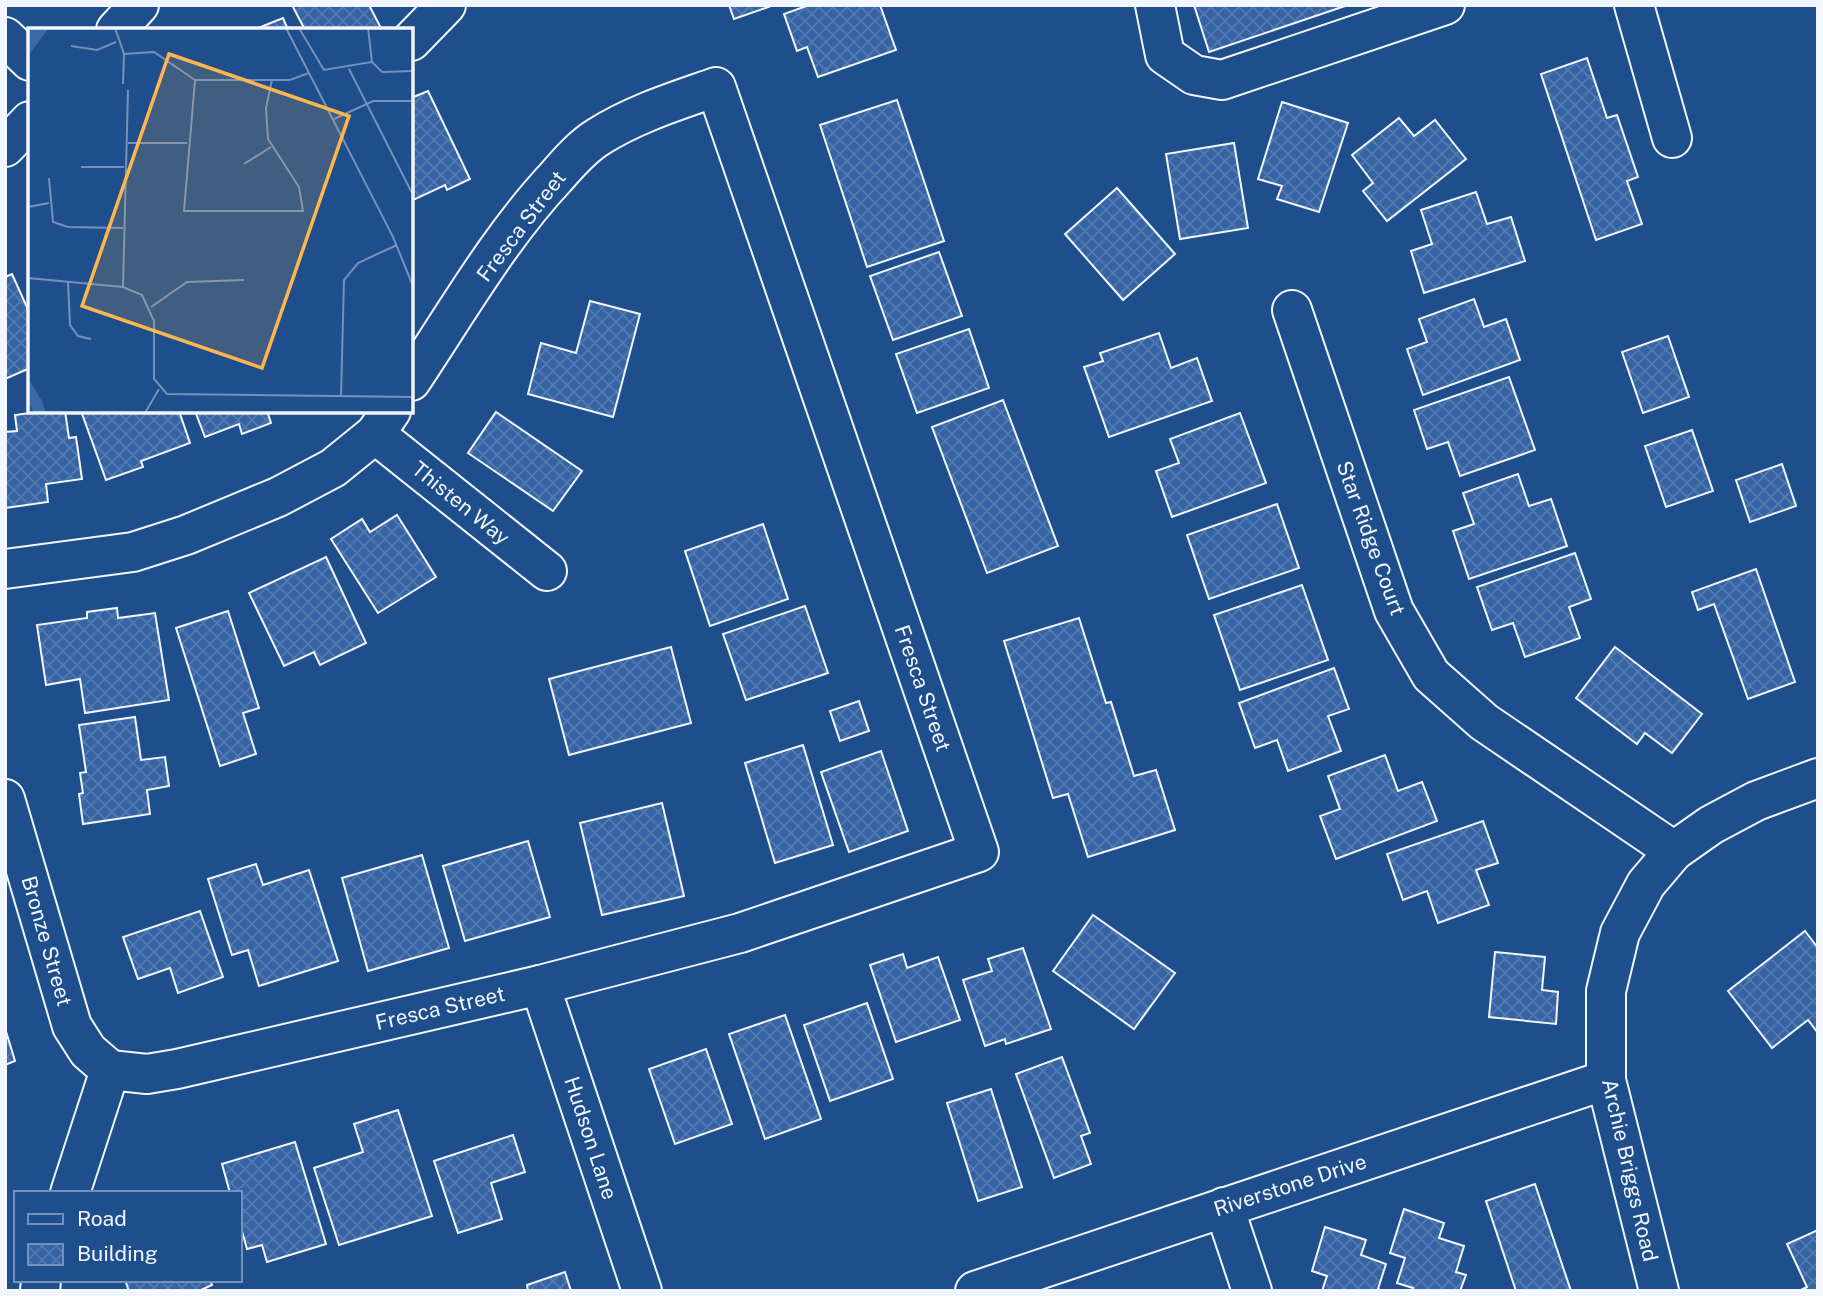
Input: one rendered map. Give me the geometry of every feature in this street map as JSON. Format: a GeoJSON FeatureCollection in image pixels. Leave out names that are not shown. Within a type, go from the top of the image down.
{"type":"FeatureCollection","features":[{"type":"Feature","properties":{"kind":"street"},"geometry":{"type":"LineString","coordinates":[[118,28],[139,5]]}},
{"type":"Feature","properties":{"kind":"street"},"geometry":{"type":"LineString","coordinates":[[413,39],[446,5]]}},
{"type":"Feature","properties":{"kind":"street"},"geometry":{"type":"LineString","coordinates":[[1155,5],[1165,55],[1194,75],[1222,80],[1445,5]]}},
{"type":"Feature","properties":{"kind":"street"},"geometry":{"type":"LineString","coordinates":[[1634,5],[1672,138]]}},
{"type":"Feature","properties":{"kind":"street"},"geometry":{"type":"LineString","coordinates":[[5,37],[28,59]]}},
{"type":"Feature","properties":{"kind":"street","name":"Fresca Street"},"geometry":{"type":"LineString","coordinates":[[110,1070],[147,1074],[177,1069],[540,985],[740,933],[979,852],[716,87],[633,119],[597,137],[569,163],[536,198],[413,378]]}},
{"type":"Feature","properties":{"kind":"street"},"geometry":{"type":"LineString","coordinates":[[5,146],[28,123]]}},
{"type":"Feature","properties":{"kind":"street","name":"Star Ridge Court"},"geometry":{"type":"LineString","coordinates":[[1292,310],[1394,611],[1431,675],[1484,722],[1674,851]]}},
{"type":"Feature","properties":{"kind":"street"},"geometry":{"type":"LineString","coordinates":[[5,569],[133,552],[186,535],[278,497],[333,468],[383,423]]}},
{"type":"Feature","properties":{"kind":"street","name":"Thisten Way"},"geometry":{"type":"LineString","coordinates":[[383,423],[547,571]]}},
{"type":"Feature","properties":{"kind":"street","name":"Archie Briggs Road"},"geometry":{"type":"LineString","coordinates":[[1659,1291],[1606,1080],[1606,991],[1619,933],[1646,884],[1674,851],[1712,825],[1756,801],[1818,778]]}},
{"type":"Feature","properties":{"kind":"street","name":"Bronze Street"},"geometry":{"type":"LineString","coordinates":[[5,799],[72,1026],[88,1051],[110,1070]]}},
{"type":"Feature","properties":{"kind":"street","name":"Hudson Lane"},"geometry":{"type":"LineString","coordinates":[[540,985],[642,1291]]}},
{"type":"Feature","properties":{"kind":"street"},"geometry":{"type":"LineString","coordinates":[[71,1191],[110,1070]]}},
{"type":"Feature","properties":{"kind":"street","name":"Riverstone Drive"},"geometry":{"type":"LineString","coordinates":[[975,1291],[1606,1080]]}},
{"type":"Feature","properties":{"kind":"street"},"geometry":{"type":"LineString","coordinates":[[1224,1207],[1252,1291]]}},
{"type":"Feature","properties":{"kind":"building"},"geometry":{"type":"Polygon","coordinates":[[[292,5],[369,5],[381,28],[304,28],[292,5]]]}},
{"type":"Feature","properties":{"kind":"building"},"geometry":{"type":"Polygon","coordinates":[[[729,5],[774,5],[734,19],[729,5]]]}},
{"type":"Feature","properties":{"kind":"building"},"geometry":{"type":"Polygon","coordinates":[[[809,5],[880,5],[896,50],[818,77],[807,47],[797,51],[784,14],[809,5]]]}},
{"type":"Feature","properties":{"kind":"building"},"geometry":{"type":"Polygon","coordinates":[[[1194,5],[1348,5],[1209,52],[1194,5]]]}},
{"type":"Feature","properties":{"kind":"building"},"geometry":{"type":"Polygon","coordinates":[[[283,18],[287,28],[258,28],[283,18]]]}},
{"type":"Feature","properties":{"kind":"building"},"geometry":{"type":"Polygon","coordinates":[[[1587,58],[1607,118],[1617,115],[1638,177],[1627,181],[1642,224],[1596,240],[1541,74],[1587,58]]]}},
{"type":"Feature","properties":{"kind":"building"},"geometry":{"type":"Polygon","coordinates":[[[428,91],[470,179],[447,190],[445,185],[413,200],[413,97],[428,91]]]}},
{"type":"Feature","properties":{"kind":"building"},"geometry":{"type":"Polygon","coordinates":[[[897,100],[944,241],[867,267],[820,125],[897,100]]]}},
{"type":"Feature","properties":{"kind":"building"},"geometry":{"type":"Polygon","coordinates":[[[1282,102],[1348,123],[1319,212],[1277,199],[1282,186],[1258,179],[1282,102]]]}},
{"type":"Feature","properties":{"kind":"building"},"geometry":{"type":"Polygon","coordinates":[[[1399,118],[1414,136],[1435,120],[1466,159],[1387,221],[1363,191],[1373,183],[1352,155],[1399,118]]]}},
{"type":"Feature","properties":{"kind":"building"},"geometry":{"type":"Polygon","coordinates":[[[1234,143],[1248,228],[1180,239],[1166,154],[1234,143]]]}},
{"type":"Feature","properties":{"kind":"building"},"geometry":{"type":"Polygon","coordinates":[[[1117,188],[1175,254],[1123,300],[1065,234],[1117,188]]]}},
{"type":"Feature","properties":{"kind":"building"},"geometry":{"type":"Polygon","coordinates":[[[1476,192],[1487,224],[1511,217],[1525,261],[1424,293],[1411,251],[1432,244],[1421,210],[1476,192]]]}},
{"type":"Feature","properties":{"kind":"building"},"geometry":{"type":"Polygon","coordinates":[[[939,252],[962,316],[893,340],[870,276],[939,252]]]}},
{"type":"Feature","properties":{"kind":"building"},"geometry":{"type":"Polygon","coordinates":[[[12,274],[28,310],[28,369],[5,379],[5,277],[12,274]]]}},
{"type":"Feature","properties":{"kind":"building"},"geometry":{"type":"Polygon","coordinates":[[[1474,299],[1484,327],[1506,319],[1520,360],[1423,395],[1407,349],[1427,342],[1419,319],[1474,299]]]}},
{"type":"Feature","properties":{"kind":"building"},"geometry":{"type":"Polygon","coordinates":[[[590,301],[640,314],[613,417],[528,394],[541,343],[576,353],[590,301]]]}},
{"type":"Feature","properties":{"kind":"building"},"geometry":{"type":"Polygon","coordinates":[[[969,329],[989,388],[917,413],[896,354],[969,329]]]}},
{"type":"Feature","properties":{"kind":"building"},"geometry":{"type":"Polygon","coordinates":[[[1159,333],[1171,368],[1197,358],[1212,401],[1109,437],[1084,367],[1103,361],[1100,353],[1159,333]]]}},
{"type":"Feature","properties":{"kind":"building"},"geometry":{"type":"Polygon","coordinates":[[[1668,336],[1689,397],[1643,413],[1622,352],[1668,336]]]}},
{"type":"Feature","properties":{"kind":"building"},"geometry":{"type":"Polygon","coordinates":[[[1509,377],[1535,450],[1460,476],[1448,442],[1427,449],[1414,410],[1509,377]]]}},
{"type":"Feature","properties":{"kind":"building"},"geometry":{"type":"Polygon","coordinates":[[[1003,400],[1058,546],[987,573],[932,427],[1003,400]]]}},
{"type":"Feature","properties":{"kind":"building"},"geometry":{"type":"Polygon","coordinates":[[[496,412],[582,471],[553,511],[468,453],[496,412]]]}},
{"type":"Feature","properties":{"kind":"building"},"geometry":{"type":"Polygon","coordinates":[[[65,413],[69,438],[76,437],[82,479],[46,484],[48,502],[5,508],[5,432],[17,431],[15,415],[65,413]]]}},
{"type":"Feature","properties":{"kind":"building"},"geometry":{"type":"Polygon","coordinates":[[[82,413],[180,413],[190,443],[141,461],[143,467],[106,480],[82,413]]]}},
{"type":"Feature","properties":{"kind":"building"},"geometry":{"type":"Polygon","coordinates":[[[196,413],[268,413],[271,423],[242,434],[239,424],[205,437],[196,413]]]}},
{"type":"Feature","properties":{"kind":"building"},"geometry":{"type":"Polygon","coordinates":[[[1240,413],[1266,483],[1172,517],[1156,471],[1179,463],[1170,439],[1240,413]]]}},
{"type":"Feature","properties":{"kind":"building"},"geometry":{"type":"Polygon","coordinates":[[[1692,430],[1713,491],[1666,507],[1645,446],[1692,430]]]}},
{"type":"Feature","properties":{"kind":"building"},"geometry":{"type":"Polygon","coordinates":[[[1782,464],[1796,506],[1750,522],[1736,480],[1782,464]]]}},
{"type":"Feature","properties":{"kind":"building"},"geometry":{"type":"Polygon","coordinates":[[[1518,474],[1529,506],[1551,499],[1567,546],[1469,579],[1453,531],[1474,524],[1463,493],[1518,474]]]}},
{"type":"Feature","properties":{"kind":"building"},"geometry":{"type":"Polygon","coordinates":[[[1277,504],[1299,568],[1209,599],[1187,535],[1277,504]]]}},
{"type":"Feature","properties":{"kind":"building"},"geometry":{"type":"Polygon","coordinates":[[[397,515],[436,577],[378,613],[331,539],[362,519],[370,532],[397,515]]]}},
{"type":"Feature","properties":{"kind":"building"},"geometry":{"type":"Polygon","coordinates":[[[763,524],[788,599],[710,626],[685,551],[763,524]]]}},
{"type":"Feature","properties":{"kind":"building"},"geometry":{"type":"Polygon","coordinates":[[[1575,553],[1591,599],[1569,607],[1580,638],[1525,657],[1513,623],[1492,630],[1477,587],[1575,553]]]}},
{"type":"Feature","properties":{"kind":"building"},"geometry":{"type":"Polygon","coordinates":[[[326,557],[366,643],[320,665],[314,652],[284,666],[249,593],[326,557]]]}},
{"type":"Feature","properties":{"kind":"building"},"geometry":{"type":"Polygon","coordinates":[[[1756,569],[1795,682],[1748,699],[1714,604],[1698,610],[1692,592],[1756,569]]]}},
{"type":"Feature","properties":{"kind":"building"},"geometry":{"type":"Polygon","coordinates":[[[1302,585],[1328,660],[1240,690],[1214,615],[1302,585]]]}},
{"type":"Feature","properties":{"kind":"building"},"geometry":{"type":"Polygon","coordinates":[[[805,606],[828,673],[746,700],[723,634],[805,606]]]}},
{"type":"Feature","properties":{"kind":"building"},"geometry":{"type":"Polygon","coordinates":[[[117,608],[118,618],[155,613],[169,700],[85,713],[80,679],[46,685],[37,625],[87,618],[87,612],[117,608]]]}},
{"type":"Feature","properties":{"kind":"building"},"geometry":{"type":"Polygon","coordinates":[[[228,611],[259,708],[243,713],[256,754],[220,766],[176,628],[228,611]]]}},
{"type":"Feature","properties":{"kind":"building"},"geometry":{"type":"Polygon","coordinates":[[[1079,618],[1106,703],[1111,702],[1134,776],[1156,770],[1175,830],[1088,857],[1068,794],[1053,798],[1004,641],[1079,618]]]}},
{"type":"Feature","properties":{"kind":"building"},"geometry":{"type":"Polygon","coordinates":[[[671,647],[691,723],[569,755],[549,679],[671,647]]]}},
{"type":"Feature","properties":{"kind":"building"},"geometry":{"type":"Polygon","coordinates":[[[1615,647],[1702,714],[1672,753],[1645,733],[1637,744],[1576,698],[1615,647]]]}},
{"type":"Feature","properties":{"kind":"building"},"geometry":{"type":"Polygon","coordinates":[[[1334,668],[1349,709],[1328,716],[1341,751],[1288,771],[1277,740],[1255,748],[1239,703],[1334,668]]]}},
{"type":"Feature","properties":{"kind":"building"},"geometry":{"type":"Polygon","coordinates":[[[859,701],[869,731],[840,741],[830,711],[859,701]]]}},
{"type":"Feature","properties":{"kind":"building"},"geometry":{"type":"Polygon","coordinates":[[[135,717],[141,760],[165,757],[169,786],[147,790],[150,814],[83,824],[79,794],[83,793],[80,773],[86,772],[79,725],[135,717]]]}},
{"type":"Feature","properties":{"kind":"building"},"geometry":{"type":"Polygon","coordinates":[[[803,745],[833,845],[775,863],[745,763],[803,745]]]}},
{"type":"Feature","properties":{"kind":"building"},"geometry":{"type":"Polygon","coordinates":[[[881,751],[908,831],[849,852],[821,772],[881,751]]]}},
{"type":"Feature","properties":{"kind":"building"},"geometry":{"type":"Polygon","coordinates":[[[1385,755],[1398,791],[1422,782],[1437,821],[1336,859],[1320,816],[1340,809],[1328,776],[1385,755]]]}},
{"type":"Feature","properties":{"kind":"building"},"geometry":{"type":"Polygon","coordinates":[[[662,803],[684,896],[602,915],[580,823],[662,803]]]}},
{"type":"Feature","properties":{"kind":"building"},"geometry":{"type":"Polygon","coordinates":[[[1483,821],[1498,863],[1476,870],[1489,905],[1438,923],[1427,891],[1403,900],[1387,854],[1483,821]]]}},
{"type":"Feature","properties":{"kind":"building"},"geometry":{"type":"Polygon","coordinates":[[[528,841],[550,917],[465,941],[443,866],[528,841]]]}},
{"type":"Feature","properties":{"kind":"building"},"geometry":{"type":"Polygon","coordinates":[[[422,855],[449,948],[368,971],[342,878],[422,855]]]}},
{"type":"Feature","properties":{"kind":"building"},"geometry":{"type":"Polygon","coordinates":[[[256,864],[263,885],[309,870],[338,961],[259,986],[248,950],[232,955],[208,879],[256,864]]]}},
{"type":"Feature","properties":{"kind":"building"},"geometry":{"type":"Polygon","coordinates":[[[200,911],[223,977],[178,993],[170,968],[138,979],[123,937],[200,911]]]}},
{"type":"Feature","properties":{"kind":"building"},"geometry":{"type":"Polygon","coordinates":[[[1093,915],[1175,973],[1134,1029],[1053,971],[1093,915]]]}},
{"type":"Feature","properties":{"kind":"building"},"geometry":{"type":"Polygon","coordinates":[[[1805,931],[1818,948],[1818,1033],[1808,1020],[1772,1048],[1728,991],[1805,931]]]}},
{"type":"Feature","properties":{"kind":"building"},"geometry":{"type":"Polygon","coordinates":[[[1023,948],[1051,1029],[1006,1044],[1005,1039],[985,1046],[963,980],[992,971],[988,959],[1023,948]]]}},
{"type":"Feature","properties":{"kind":"building"},"geometry":{"type":"Polygon","coordinates":[[[1495,952],[1545,957],[1542,990],[1558,992],[1556,1024],[1489,1017],[1495,952]]]}},
{"type":"Feature","properties":{"kind":"building"},"geometry":{"type":"Polygon","coordinates":[[[903,954],[907,968],[938,957],[960,1020],[896,1042],[870,965],[903,954]]]}},
{"type":"Feature","properties":{"kind":"building"},"geometry":{"type":"Polygon","coordinates":[[[867,1003],[893,1079],[830,1101],[804,1025],[867,1003]]]}},
{"type":"Feature","properties":{"kind":"building"},"geometry":{"type":"Polygon","coordinates":[[[785,1015],[821,1119],[765,1139],[729,1034],[785,1015]]]}},
{"type":"Feature","properties":{"kind":"building"},"geometry":{"type":"Polygon","coordinates":[[[5,1028],[15,1061],[5,1065],[5,1028]]]}},
{"type":"Feature","properties":{"kind":"building"},"geometry":{"type":"Polygon","coordinates":[[[706,1049],[732,1124],[675,1144],[649,1069],[706,1049]]]}},
{"type":"Feature","properties":{"kind":"building"},"geometry":{"type":"Polygon","coordinates":[[[1062,1057],[1090,1133],[1081,1136],[1091,1164],[1054,1178],[1016,1074],[1062,1057]]]}},
{"type":"Feature","properties":{"kind":"building"},"geometry":{"type":"Polygon","coordinates":[[[991,1089],[1022,1187],[978,1201],[947,1103],[991,1089]]]}},
{"type":"Feature","properties":{"kind":"building"},"geometry":{"type":"Polygon","coordinates":[[[398,1110],[432,1216],[339,1245],[314,1168],[363,1152],[354,1124],[398,1110]]]}},
{"type":"Feature","properties":{"kind":"building"},"geometry":{"type":"Polygon","coordinates":[[[513,1135],[525,1172],[491,1183],[502,1219],[458,1233],[434,1161],[513,1135]]]}},
{"type":"Feature","properties":{"kind":"building"},"geometry":{"type":"Polygon","coordinates":[[[295,1142],[326,1244],[267,1262],[262,1245],[247,1249],[242,1231],[242,1191],[229,1191],[222,1164],[295,1142]]]}},
{"type":"Feature","properties":{"kind":"building"},"geometry":{"type":"Polygon","coordinates":[[[1535,1184],[1571,1291],[1516,1291],[1486,1201],[1535,1184]]]}},
{"type":"Feature","properties":{"kind":"building"},"geometry":{"type":"Polygon","coordinates":[[[1404,1209],[1444,1223],[1439,1238],[1464,1246],[1456,1272],[1466,1275],[1460,1291],[1412,1291],[1413,1288],[1397,1283],[1405,1258],[1390,1253],[1404,1209]]]}},
{"type":"Feature","properties":{"kind":"building"},"geometry":{"type":"Polygon","coordinates":[[[1325,1227],[1366,1240],[1361,1255],[1386,1264],[1378,1289],[1383,1291],[1322,1291],[1327,1276],[1312,1271],[1325,1227]]]}},
{"type":"Feature","properties":{"kind":"building"},"geometry":{"type":"Polygon","coordinates":[[[1818,1230],[1818,1291],[1799,1291],[1807,1287],[1787,1244],[1818,1230]]]}},
{"type":"Feature","properties":{"kind":"building"},"geometry":{"type":"Polygon","coordinates":[[[565,1272],[571,1291],[528,1291],[527,1285],[565,1272]]]}},
{"type":"Feature","properties":{"kind":"building"},"geometry":{"type":"Polygon","coordinates":[[[126,1282],[211,1282],[212,1285],[199,1291],[129,1291],[126,1282]]]}}]}
